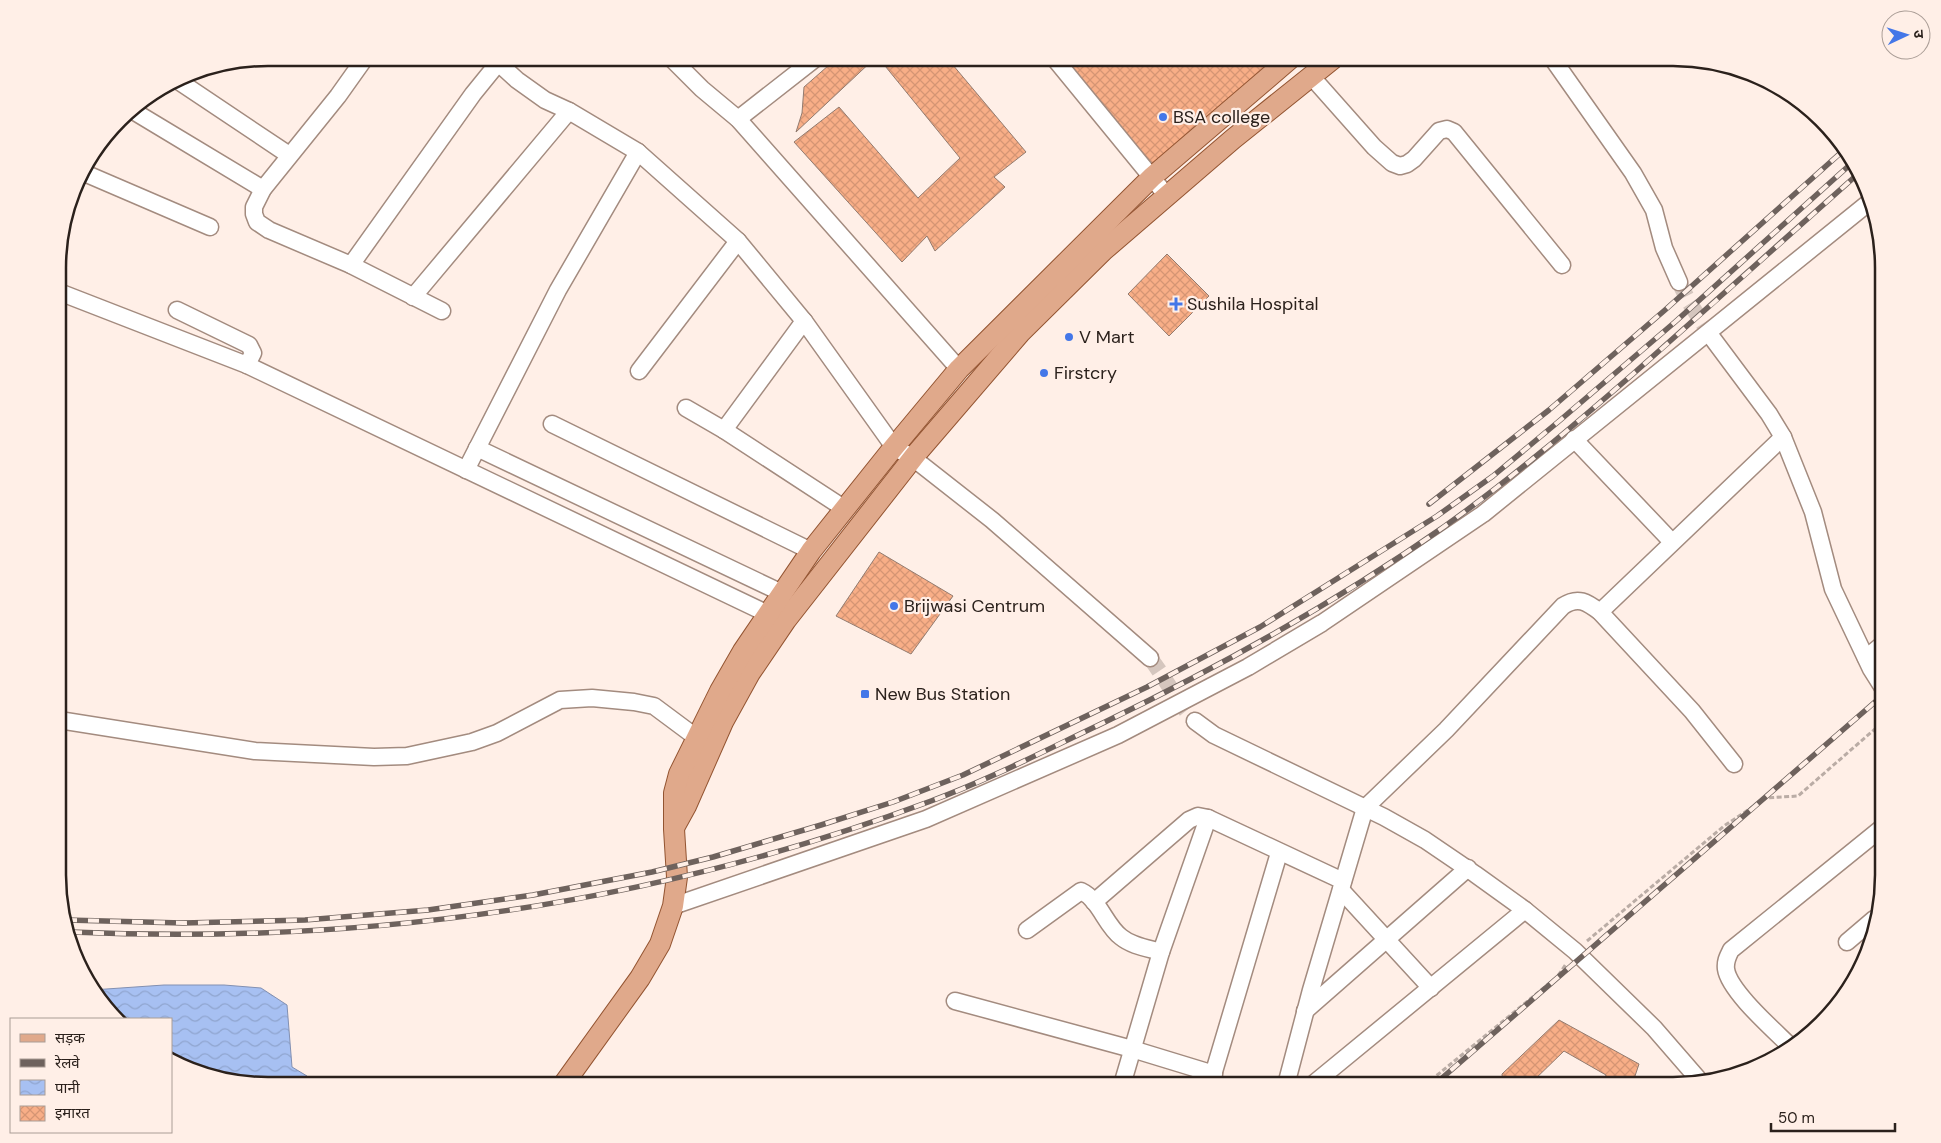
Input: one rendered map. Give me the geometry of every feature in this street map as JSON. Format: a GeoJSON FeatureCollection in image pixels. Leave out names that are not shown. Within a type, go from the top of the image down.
{"type":"FeatureCollection","features":[{"type":"Feature","properties":{"kind":"main road"},"geometry":{"type":"LineString","coordinates":[[674,829],[775,619],[782,593],[810,552],[959,369],[1152,176],[1282,66]]}},
{"type":"Feature","properties":{"kind":"main road"},"geometry":{"type":"LineString","coordinates":[[568,1077],[640,978],[660,944],[674,906],[677,877],[674,793],[679,774],[729,675],[1020,333],[1104,250],[1233,139],[1324,66]]}},
{"type":"Feature","properties":{"kind":"street"},"geometry":{"type":"LineString","coordinates":[[359,66],[338,96],[263,189],[254,207],[257,222],[269,230],[351,265],[442,311]]}},
{"type":"Feature","properties":{"kind":"street"},"geometry":{"type":"LineString","coordinates":[[351,265],[492,66]]}},
{"type":"Feature","properties":{"kind":"street"},"geometry":{"type":"LineString","coordinates":[[502,66],[517,80],[545,100],[569,111],[638,152],[738,242],[804,321],[894,447],[913,458],[992,520],[1150,658]]}},
{"type":"Feature","properties":{"kind":"street"},"geometry":{"type":"LineString","coordinates":[[678,66],[738,119],[959,369]]}},
{"type":"Feature","properties":{"kind":"street"},"geometry":{"type":"LineString","coordinates":[[738,119],[806,66]]}},
{"type":"Feature","properties":{"kind":"street"},"geometry":{"type":"LineString","coordinates":[[1061,66],[1168,196]]}},
{"type":"Feature","properties":{"kind":"street"},"geometry":{"type":"LineString","coordinates":[[1558,66],[1633,173],[1644,192],[1654,210],[1664,248],[1679,282]]}},
{"type":"Feature","properties":{"kind":"street"},"geometry":{"type":"LineString","coordinates":[[1311,76],[1374,147],[1392,163],[1400,166],[1407,164],[1414,159],[1439,131],[1447,128],[1454,132],[1562,265]]}},
{"type":"Feature","properties":{"kind":"street"},"geometry":{"type":"LineString","coordinates":[[184,85],[289,155]]}},
{"type":"Feature","properties":{"kind":"street"},"geometry":{"type":"LineString","coordinates":[[413,297],[569,111]]}},
{"type":"Feature","properties":{"kind":"street"},"geometry":{"type":"LineString","coordinates":[[137,114],[263,189]]}},
{"type":"Feature","properties":{"kind":"street"},"geometry":{"type":"LineString","coordinates":[[466,470],[558,290],[638,152]]}},
{"type":"Feature","properties":{"kind":"street"},"geometry":{"type":"LineString","coordinates":[[89,175],[210,227]]}},
{"type":"Feature","properties":{"kind":"street"},"geometry":{"type":"LineString","coordinates":[[674,906],[926,819],[1110,739],[1248,667],[1322,623],[1483,514],[1865,206]]}},
{"type":"Feature","properties":{"kind":"street"},"geometry":{"type":"LineString","coordinates":[[638,371],[738,242]]}},
{"type":"Feature","properties":{"kind":"street"},"geometry":{"type":"LineString","coordinates":[[66,295],[248,365],[775,619]]}},
{"type":"Feature","properties":{"kind":"street"},"geometry":{"type":"LineString","coordinates":[[177,310],[249,345],[253,353],[248,365]]}},
{"type":"Feature","properties":{"kind":"street"},"geometry":{"type":"LineString","coordinates":[[724,430],[804,321]]}},
{"type":"Feature","properties":{"kind":"street"},"geometry":{"type":"LineString","coordinates":[[1713,339],[1769,414],[1783,437],[1813,512],[1833,589],[1875,674]]}},
{"type":"Feature","properties":{"kind":"street"},"geometry":{"type":"LineString","coordinates":[[686,408],[724,430],[845,509]]}},
{"type":"Feature","properties":{"kind":"street"},"geometry":{"type":"LineString","coordinates":[[552,424],[810,552]]}},
{"type":"Feature","properties":{"kind":"street"},"geometry":{"type":"LineString","coordinates":[[1600,612],[1783,437]]}},
{"type":"Feature","properties":{"kind":"street"},"geometry":{"type":"LineString","coordinates":[[1574,439],[1672,542]]}},
{"type":"Feature","properties":{"kind":"street"},"geometry":{"type":"LineString","coordinates":[[477,448],[782,593]]}},
{"type":"Feature","properties":{"kind":"street"},"geometry":{"type":"LineString","coordinates":[[1288,1077],[1305,1011],[1365,808],[1446,730],[1563,606],[1578,600],[1587,602],[1600,612],[1692,711],[1734,764]]}},
{"type":"Feature","properties":{"kind":"street"},"geometry":{"type":"LineString","coordinates":[[1866,658],[1875,651]]}},
{"type":"Feature","properties":{"kind":"street"},"geometry":{"type":"LineString","coordinates":[[66,721],[255,751],[374,757],[407,756],[472,742],[496,733],[560,700],[592,698],[654,706],[697,738]]}},
{"type":"Feature","properties":{"kind":"street"},"geometry":{"type":"LineString","coordinates":[[1195,721],[1214,735],[1365,808],[1424,840],[1468,868],[1525,910],[1575,951],[1654,1028],[1695,1075]]}},
{"type":"Feature","properties":{"kind":"street"},"geometry":{"type":"LineString","coordinates":[[1094,902],[1189,820],[1198,816],[1208,818],[1342,886],[1387,940],[1431,988]]}},
{"type":"Feature","properties":{"kind":"street"},"geometry":{"type":"LineString","coordinates":[[1124,1077],[1161,952],[1208,818]]}},
{"type":"Feature","properties":{"kind":"street"},"geometry":{"type":"LineString","coordinates":[[1786,1042],[1733,987],[1726,967],[1727,957],[1731,950],[1875,833]]}},
{"type":"Feature","properties":{"kind":"street"},"geometry":{"type":"LineString","coordinates":[[1213,1077],[1279,853]]}},
{"type":"Feature","properties":{"kind":"street"},"geometry":{"type":"LineString","coordinates":[[1305,1011],[1468,868]]}},
{"type":"Feature","properties":{"kind":"street"},"geometry":{"type":"LineString","coordinates":[[1027,930],[1080,891],[1091,898],[1120,936],[1130,943],[1161,952]]}},
{"type":"Feature","properties":{"kind":"street"},"geometry":{"type":"LineString","coordinates":[[1322,1077],[1525,910]]}},
{"type":"Feature","properties":{"kind":"street"},"geometry":{"type":"LineString","coordinates":[[1847,942],[1869,923]]}},
{"type":"Feature","properties":{"kind":"street"},"geometry":{"type":"LineString","coordinates":[[955,1001],[1132,1049],[1204,1077]]}},
{"type":"Feature","properties":{"kind":"path"},"geometry":{"type":"LineString","coordinates":[[1435,1077],[1557,978],[1575,951],[1724,826],[1766,798],[1798,796],[1875,729]]}},
{"type":"Feature","properties":{"kind":"water"},"geometry":{"type":"Polygon","coordinates":[[[164,985],[224,985],[261,988],[287,1005],[292,1067],[307,1077],[268,1077],[229,1073],[203,1066],[179,1056],[172,1052],[172,1018],[125,1018],[102,989],[164,985]]]}},
{"type":"Feature","properties":{"kind":"building"},"geometry":{"type":"Polygon","coordinates":[[[828,66],[866,66],[796,132],[802,113],[804,87],[828,66]]]}},
{"type":"Feature","properties":{"kind":"building"},"geometry":{"type":"Polygon","coordinates":[[[885,66],[954,66],[1026,152],[994,177],[1005,187],[935,251],[927,236],[902,262],[794,142],[839,107],[918,198],[960,158],[885,66]]]}},
{"type":"Feature","properties":{"kind":"building","name":"BSA college"},"geometry":{"type":"Polygon","coordinates":[[[1060,66],[1284,66],[1152,177],[1060,66]]]}},
{"type":"Feature","properties":{"kind":"building"},"geometry":{"type":"Polygon","coordinates":[[[1167,254],[1209,296],[1169,336],[1128,294],[1167,254]]]}},
{"type":"Feature","properties":{"kind":"building","name":"Brijwasi Centrum"},"geometry":{"type":"Polygon","coordinates":[[[879,552],[953,596],[911,654],[836,616],[879,552]]]}},
{"type":"Feature","properties":{"kind":"building"},"geometry":{"type":"Polygon","coordinates":[[[1559,1020],[1639,1064],[1635,1077],[1605,1077],[1606,1075],[1564,1051],[1537,1077],[1502,1077],[1502,1074],[1559,1020]]]}},
{"type":"Feature","properties":{"kind":"tunnel"},"geometry":{"type":"LineString","coordinates":[[1679,282],[1689,302],[1713,339]]}},
{"type":"Feature","properties":{"kind":"tunnel"},"geometry":{"type":"LineString","coordinates":[[1150,658],[1195,721]]}},
{"type":"Feature","properties":{"kind":"railway"},"geometry":{"type":"LineString","coordinates":[[1429,504],[1549,410],[1665,310],[1839,154]]}},
{"type":"Feature","properties":{"kind":"railway"},"geometry":{"type":"LineString","coordinates":[[71,920],[183,923],[305,920],[428,910],[533,895],[652,872],[713,857],[893,802],[963,775],[1147,687],[1260,627],[1437,516],[1493,476],[1558,422],[1675,322],[1848,167]]}},
{"type":"Feature","properties":{"kind":"railway"},"geometry":{"type":"LineString","coordinates":[[75,932],[182,934],[291,932],[400,924],[508,910],[615,892],[721,867],[826,837],[931,801],[975,783],[1193,678],[1322,606],[1405,554],[1470,508],[1587,414],[1853,178]]}},
{"type":"Feature","properties":{"kind":"railway"},"geometry":{"type":"LineString","coordinates":[[1443,1077],[1875,702]]}},
{"type":"Feature","properties":{"kind":"place","name":"BSA college"},"geometry":{"type":"Point","coordinates":[1163,117]}},
{"type":"Feature","properties":{"kind":"place","name":"Sushila Hospital"},"geometry":{"type":"Point","coordinates":[1176,304]}},
{"type":"Feature","properties":{"kind":"place","name":"V Mart"},"geometry":{"type":"Point","coordinates":[1069,337]}},
{"type":"Feature","properties":{"kind":"place","name":"Firstcry"},"geometry":{"type":"Point","coordinates":[1044,373]}},
{"type":"Feature","properties":{"kind":"place","name":"Brijwasi Centrum"},"geometry":{"type":"Point","coordinates":[894,606]}},
{"type":"Feature","properties":{"kind":"place","name":"New Bus Station"},"geometry":{"type":"Point","coordinates":[865,694]}}]}
